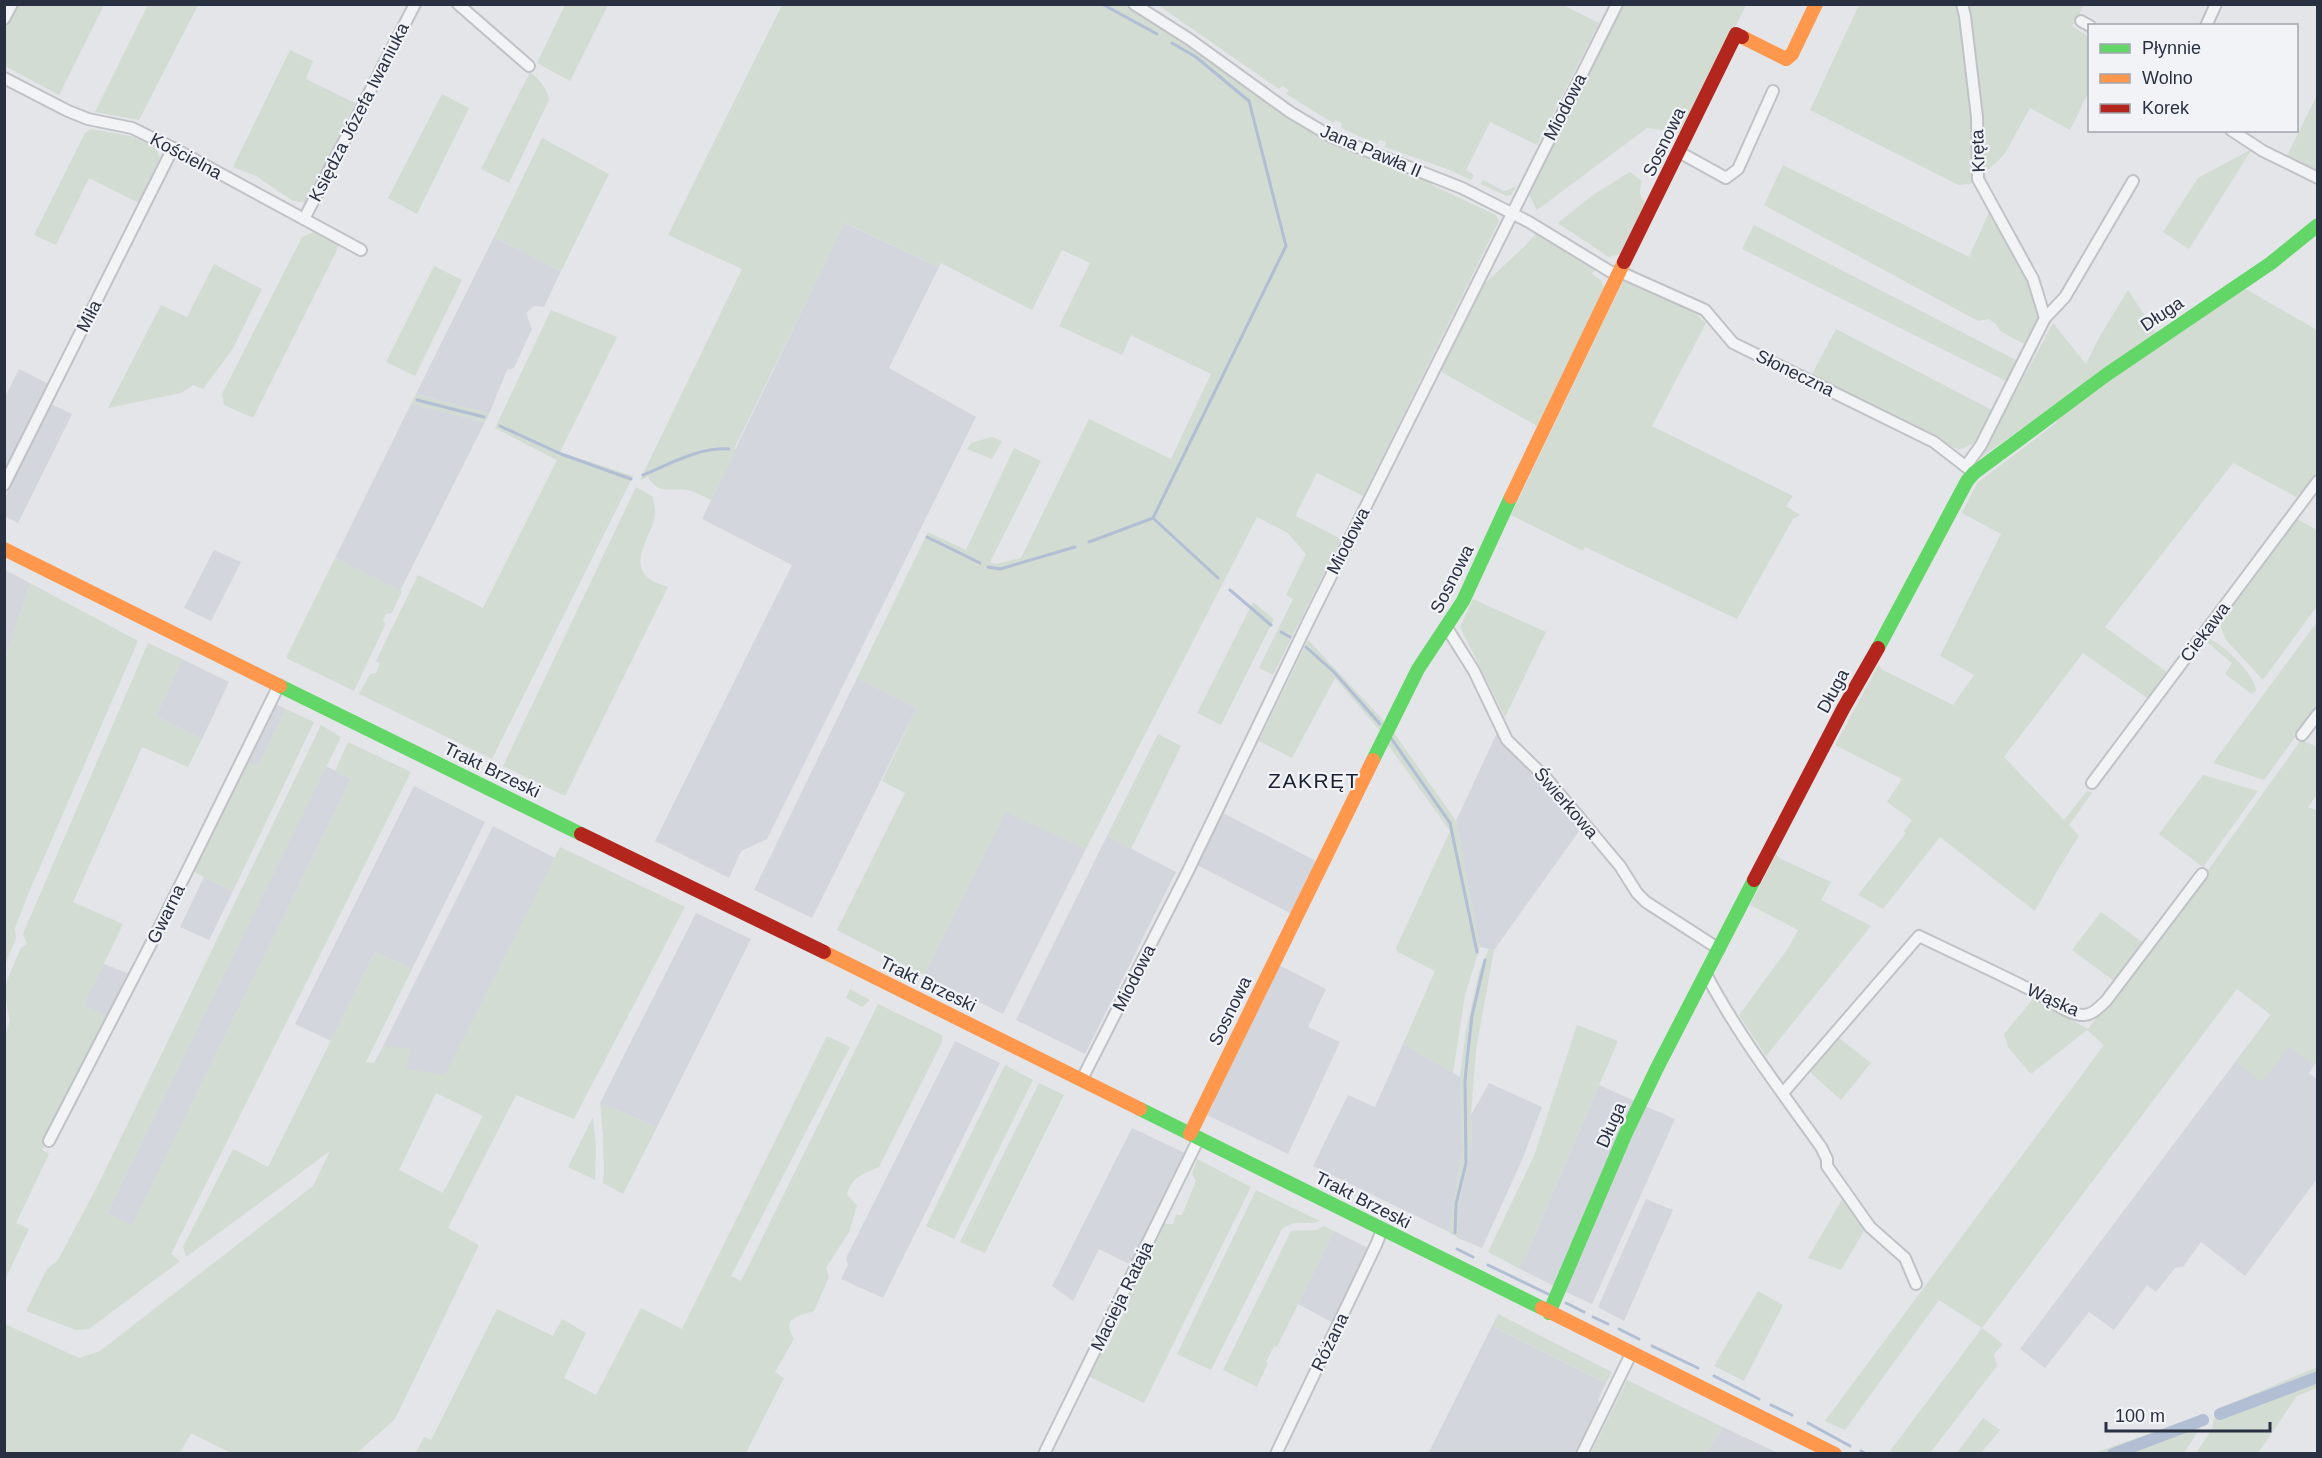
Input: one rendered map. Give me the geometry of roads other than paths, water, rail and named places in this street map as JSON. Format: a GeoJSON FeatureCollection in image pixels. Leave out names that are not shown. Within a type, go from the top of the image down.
{"type":"FeatureCollection","features":[{"type":"Feature","properties":{"kind":"street"},"geometry":{"type":"LineString","coordinates":[[4,19],[12,4]]}},
{"type":"Feature","properties":{"kind":"street","name":"Księdza Józefa Iwaniuka"},"geometry":{"type":"LineString","coordinates":[[304,219],[415,4]]}},
{"type":"Feature","properties":{"kind":"street"},"geometry":{"type":"LineString","coordinates":[[459,4],[529,66]]}},
{"type":"Feature","properties":{"kind":"street","name":"Jana Pawła II"},"geometry":{"type":"LineString","coordinates":[[1134,4],[1188,39],[1290,112],[1332,137],[1462,188],[1549,234],[1600,267],[1611,272],[1620,272]]}},
{"type":"Feature","properties":{"kind":"street","name":"Miodowa"},"geometry":{"type":"LineString","coordinates":[[1082,1079],[1187,873],[1310,618],[1617,4]]}},
{"type":"Feature","properties":{"kind":"street","name":"Sosnowa"},"geometry":{"type":"LineString","coordinates":[[1195,1136],[1418,669],[1463,601],[1542,430],[1736,34],[1786,59],[1792,54],[1816,4]]}},
{"type":"Feature","properties":{"kind":"street","name":"Kręta"},"geometry":{"type":"LineString","coordinates":[[1962,4],[1977,117],[1978,179],[2033,279],[2045,318]]}},
{"type":"Feature","properties":{"kind":"street"},"geometry":{"type":"LineString","coordinates":[[2207,24],[2216,4]]}},
{"type":"Feature","properties":{"kind":"street","name":"Kościelna"},"geometry":{"type":"LineString","coordinates":[[4,78],[88,119],[132,128],[361,250]]}},
{"type":"Feature","properties":{"kind":"street"},"geometry":{"type":"LineString","coordinates":[[1679,152],[1726,178],[1738,169],[1773,91]]}},
{"type":"Feature","properties":{"kind":"street"},"geometry":{"type":"LineString","coordinates":[[2234,132],[2263,151],[2318,178]]}},
{"type":"Feature","properties":{"kind":"street","name":"Miła"},"geometry":{"type":"LineString","coordinates":[[4,485],[173,148]]}},
{"type":"Feature","properties":{"kind":"street"},"geometry":{"type":"LineString","coordinates":[[1970,470],[2045,318],[2065,297],[2133,181]]}},
{"type":"Feature","properties":{"kind":"street","name":"Długa"},"geometry":{"type":"LineString","coordinates":[[1549,1313],[1625,1135],[1657,1068],[1843,709],[1898,612],[1970,470],[2284,253],[2318,225]]}},
{"type":"Feature","properties":{"kind":"street","name":"Słoneczna"},"geometry":{"type":"LineString","coordinates":[[1620,272],[1705,310],[1733,343],[1934,442],[1970,470]]}},
{"type":"Feature","properties":{"kind":"street","name":"Ciekawa"},"geometry":{"type":"LineString","coordinates":[[2092,783],[2318,481]]}},
{"type":"Feature","properties":{"kind":"street","name":"Trakt Brzeski"},"geometry":{"type":"LineString","coordinates":[[4,549],[1082,1079],[1834,1454]]}},
{"type":"Feature","properties":{"kind":"street","name":"Świerkowa"},"geometry":{"type":"LineString","coordinates":[[1447,628],[1474,671],[1507,740],[1554,787],[1620,866],[1637,893],[1646,902],[1719,949]]}},
{"type":"Feature","properties":{"kind":"street","name":"Gwarna"},"geometry":{"type":"LineString","coordinates":[[49,1141],[155,936],[279,685]]}},
{"type":"Feature","properties":{"kind":"street"},"geometry":{"type":"LineString","coordinates":[[2302,735],[2318,714]]}},
{"type":"Feature","properties":{"kind":"street","name":"Wąska"},"geometry":{"type":"LineString","coordinates":[[1783,1093],[1919,936],[2069,1011],[2082,1015],[2093,1013],[2106,1001],[2202,874]]}},
{"type":"Feature","properties":{"kind":"street"},"geometry":{"type":"LineString","coordinates":[[1706,974],[1721,1003],[1821,1147],[1827,1159],[1827,1166],[1860,1213],[1882,1238],[1905,1258],[1916,1284]]}},
{"type":"Feature","properties":{"kind":"street","name":"Macieja Rataja"},"geometry":{"type":"LineString","coordinates":[[1044,1454],[1195,1136]]}},
{"type":"Feature","properties":{"kind":"street","name":"Różana"},"geometry":{"type":"LineString","coordinates":[[1276,1454],[1382,1230]]}},
{"type":"Feature","properties":{"kind":"street"},"geometry":{"type":"LineString","coordinates":[[1582,1454],[1631,1354]]}},
{"type":"Feature","properties":{"kind":"waterway"},"geometry":{"type":"LineString","coordinates":[[1102,4],[1157,34]]}},
{"type":"Feature","properties":{"kind":"waterway"},"geometry":{"type":"LineString","coordinates":[[1172,43],[1196,57],[1249,101],[1286,246],[1153,518],[1218,578]]}},
{"type":"Feature","properties":{"kind":"waterway"},"geometry":{"type":"LineString","coordinates":[[417,400],[484,417]]}},
{"type":"Feature","properties":{"kind":"waterway"},"geometry":{"type":"LineString","coordinates":[[500,426],[561,454],[631,479]]}},
{"type":"Feature","properties":{"kind":"waterway"},"geometry":{"type":"LineString","coordinates":[[643,475],[696,453],[729,449]]}},
{"type":"Feature","properties":{"kind":"waterway"},"geometry":{"type":"LineString","coordinates":[[1089,542],[1153,518]]}},
{"type":"Feature","properties":{"kind":"waterway"},"geometry":{"type":"LineString","coordinates":[[927,537],[980,563]]}},
{"type":"Feature","properties":{"kind":"waterway"},"geometry":{"type":"LineString","coordinates":[[988,567],[1000,569],[1075,547]]}},
{"type":"Feature","properties":{"kind":"waterway"},"geometry":{"type":"LineString","coordinates":[[1230,590],[1271,625]]}},
{"type":"Feature","properties":{"kind":"waterway"},"geometry":{"type":"LineString","coordinates":[[1281,632],[1290,637]]}},
{"type":"Feature","properties":{"kind":"waterway"},"geometry":{"type":"LineString","coordinates":[[1306,647],[1334,672],[1380,724]]}},
{"type":"Feature","properties":{"kind":"waterway"},"geometry":{"type":"LineString","coordinates":[[1391,738],[1450,823],[1477,952]]}},
{"type":"Feature","properties":{"kind":"waterway"},"geometry":{"type":"LineString","coordinates":[[1455,1233],[1456,1204],[1466,1163],[1467,1060],[1472,1016],[1485,960]]}},
{"type":"Feature","properties":{"kind":"waterway"},"geometry":{"type":"LineString","coordinates":[[1457,1249],[1473,1257]]}},
{"type":"Feature","properties":{"kind":"waterway"},"geometry":{"type":"LineString","coordinates":[[1488,1265],[1548,1294]]}},
{"type":"Feature","properties":{"kind":"waterway"},"geometry":{"type":"LineString","coordinates":[[1566,1303],[1584,1312]]}},
{"type":"Feature","properties":{"kind":"waterway"},"geometry":{"type":"LineString","coordinates":[[1593,1317],[1608,1324]]}},
{"type":"Feature","properties":{"kind":"waterway"},"geometry":{"type":"LineString","coordinates":[[1619,1329],[1639,1339]]}},
{"type":"Feature","properties":{"kind":"waterway"},"geometry":{"type":"LineString","coordinates":[[1652,1346],[1698,1368]]}},
{"type":"Feature","properties":{"kind":"waterway"},"geometry":{"type":"LineString","coordinates":[[1714,1376],[1759,1399]]}},
{"type":"Feature","properties":{"kind":"waterway"},"geometry":{"type":"LineString","coordinates":[[2220,1414],[2318,1377]]}},
{"type":"Feature","properties":{"kind":"waterway"},"geometry":{"type":"LineString","coordinates":[[1771,1405],[1792,1415]]}},
{"type":"Feature","properties":{"kind":"waterway"},"geometry":{"type":"LineString","coordinates":[[2113,1454],[2203,1420]]}},
{"type":"Feature","properties":{"kind":"waterway"},"geometry":{"type":"LineString","coordinates":[[1808,1423],[1850,1446]]}},
{"type":"Feature","properties":{"kind":"waterway"},"geometry":{"type":"LineString","coordinates":[[1861,1451],[1866,1454]]}},
{"type":"Feature","properties":{"kind":"district","name":"ZAKRĘT"},"geometry":{"type":"Point","coordinates":[1314,781]}}]}
